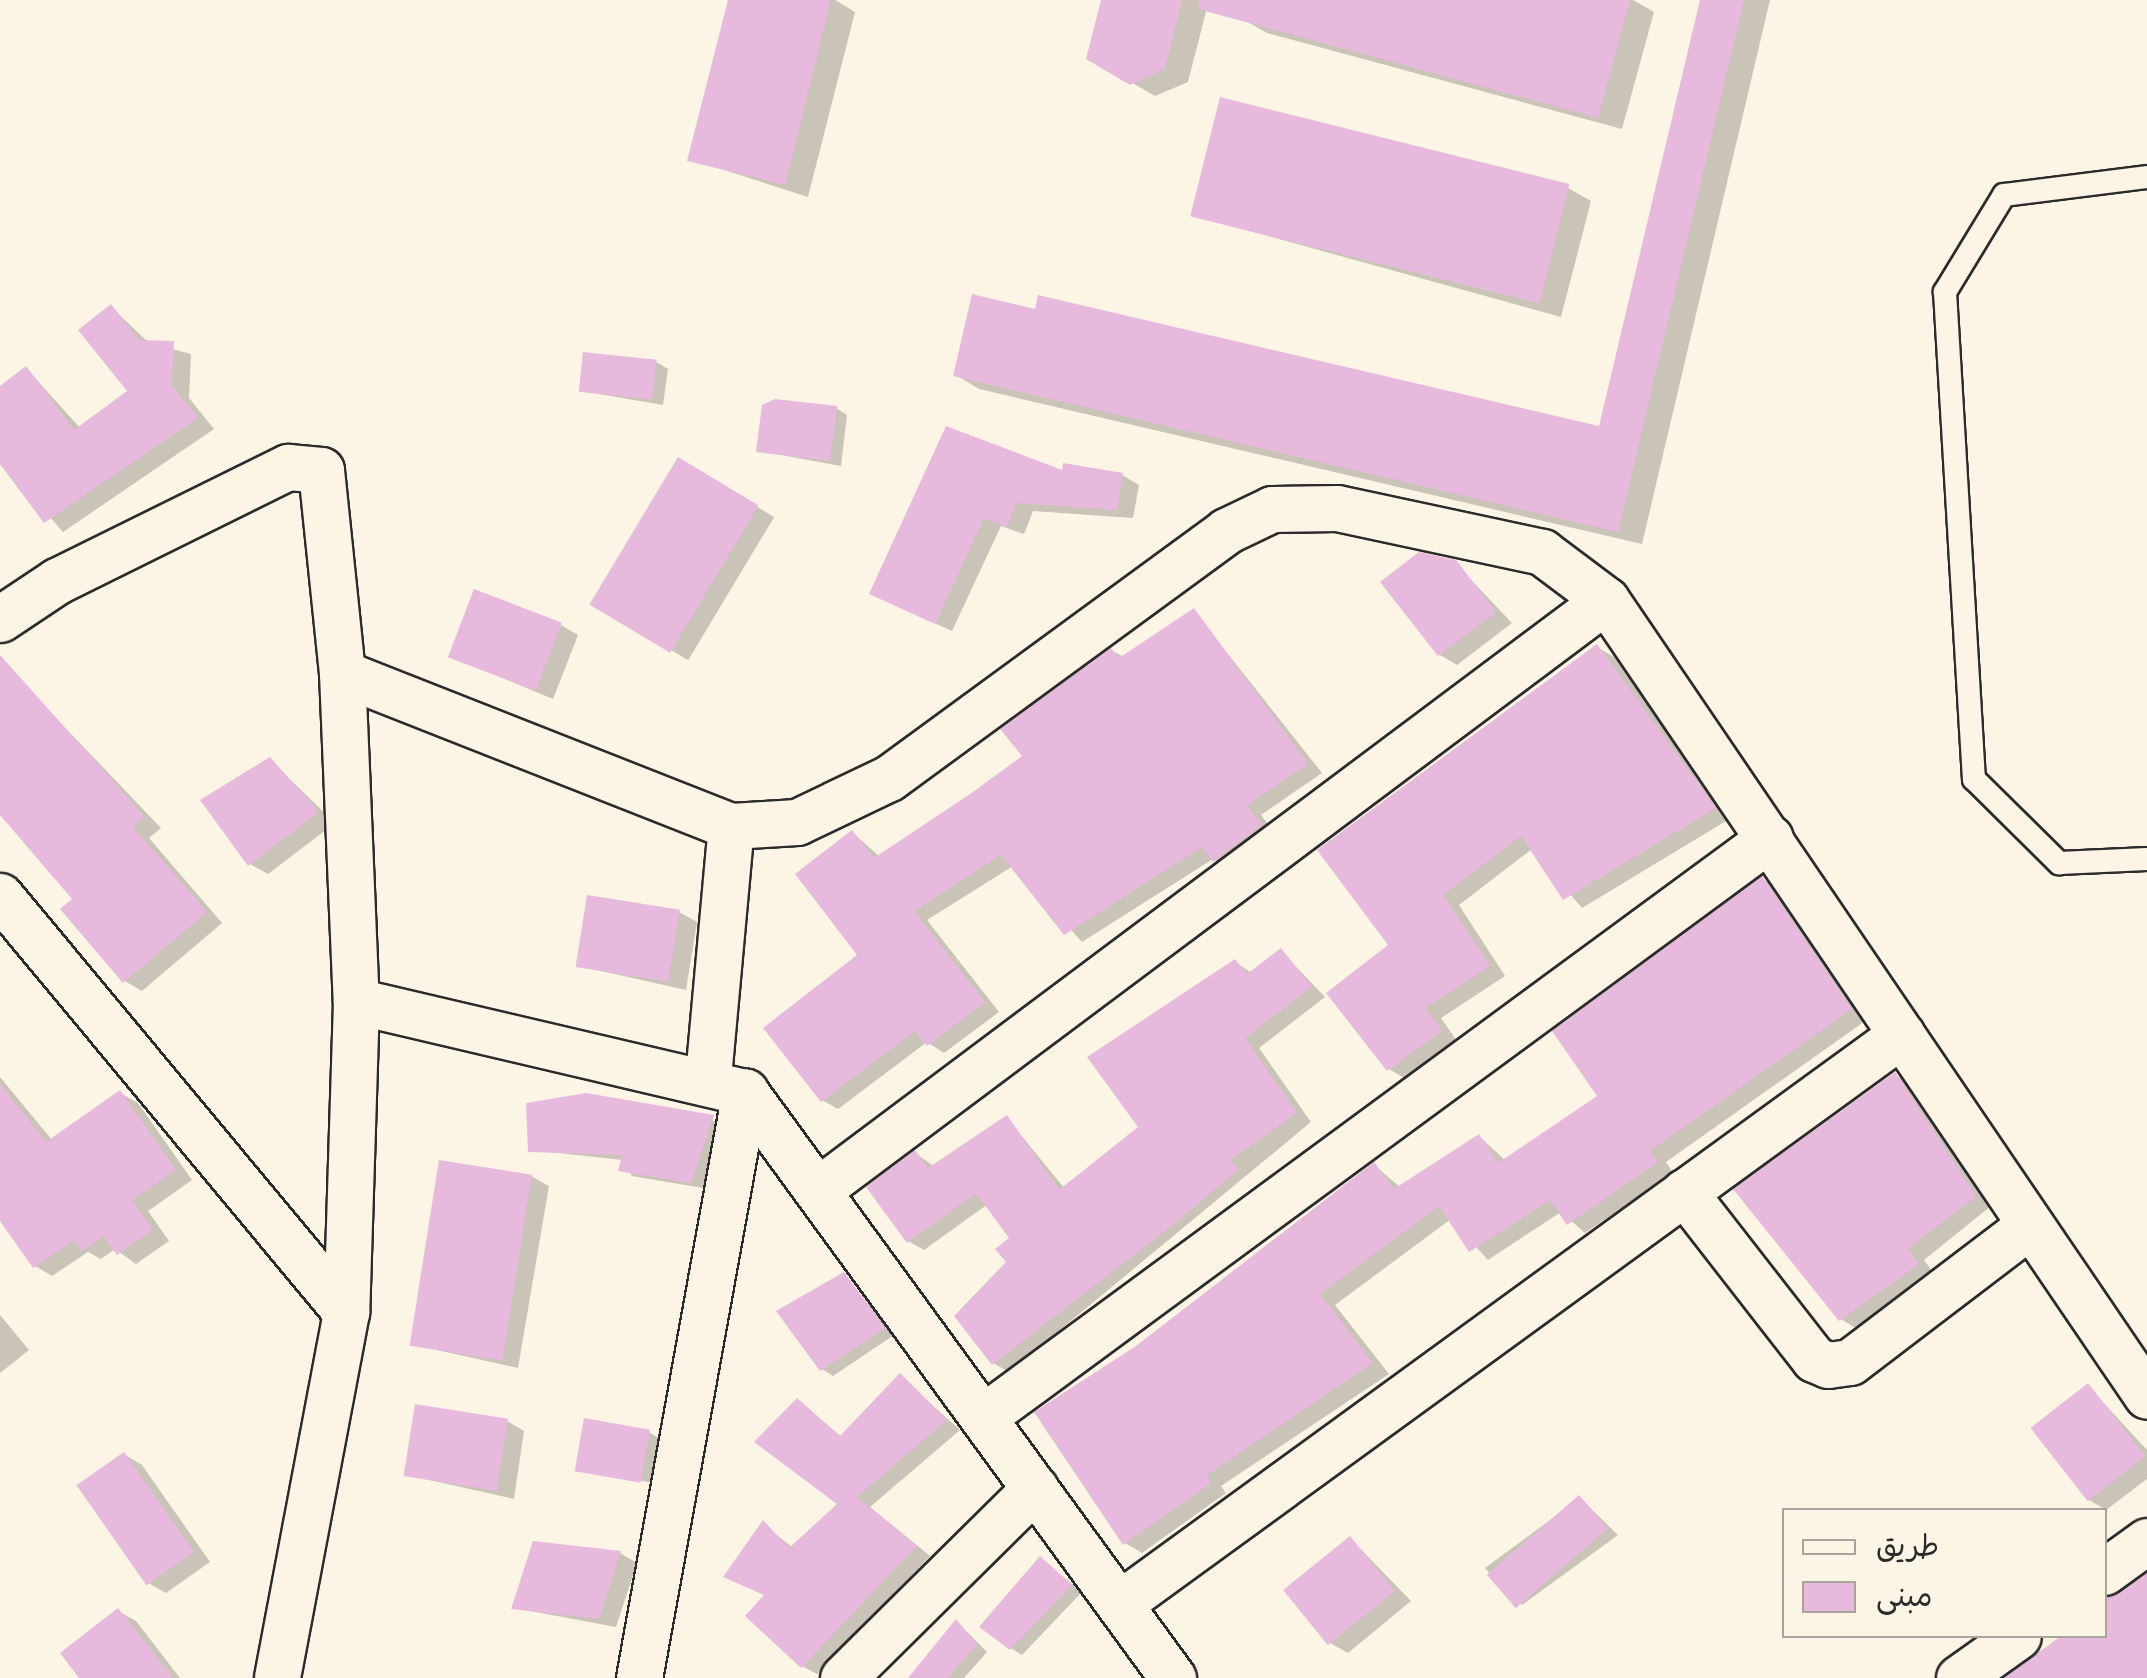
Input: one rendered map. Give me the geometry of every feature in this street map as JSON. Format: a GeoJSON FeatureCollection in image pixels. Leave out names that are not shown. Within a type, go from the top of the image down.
{"type":"FeatureCollection","features":[{"type":"Feature","properties":{"kind":"street"},"geometry":{"type":"LineString","coordinates":[[0,619],[56,581],[307,464],[321,470],[342,673],[356,1001],[346,1312],[277,1678]]}},
{"type":"Feature","properties":{"kind":"street"},"geometry":{"type":"LineString","coordinates":[[342,673],[731,826],[797,822],[889,778],[1226,530],[1272,509],[1336,508],[1542,552],[1606,600],[2147,1396]]}},
{"type":"Feature","properties":{"kind":"street"},"geometry":{"type":"LineString","coordinates":[[818,1190],[1606,600]]}},
{"type":"Feature","properties":{"kind":"street"},"geometry":{"type":"LineString","coordinates":[[639,1678],[726,1084],[731,826]]}},
{"type":"Feature","properties":{"kind":"street"},"geometry":{"type":"LineString","coordinates":[[983,1417],[1770,838]]}},
{"type":"Feature","properties":{"kind":"street"},"geometry":{"type":"LineString","coordinates":[[0,896],[346,1312]]}},
{"type":"Feature","properties":{"kind":"street"},"geometry":{"type":"LineString","coordinates":[[356,1001],[726,1084],[818,1190],[1172,1678]]}},
{"type":"Feature","properties":{"kind":"street"},"geometry":{"type":"LineString","coordinates":[[1119,1604],[1902,1034]]}},
{"type":"Feature","properties":{"kind":"street"},"geometry":{"type":"LineString","coordinates":[[1684,1192],[1814,1358],[1828,1364],[1850,1362],[2030,1225]]}},
{"type":"Feature","properties":{"kind":"street"},"geometry":{"type":"LineString","coordinates":[[843,1678],[1034,1488]]}},
{"type":"Feature","properties":{"kind":"street"},"geometry":{"type":"LineString","coordinates":[[2107,1570],[2147,1542]]}},
{"type":"Feature","properties":{"kind":"street"},"geometry":{"type":"LineString","coordinates":[[1959,1678],[2015,1638]]}},
{"type":"Feature","properties":{"kind":"lane"},"geometry":{"type":"LineString","coordinates":[[2147,177],[2004,196],[1945,292],[1974,779],[2060,863],[2147,860]]}},
{"type":"Feature","properties":{"kind":"building"},"geometry":{"type":"Polygon","coordinates":[[[728,0],[831,0],[785,185],[687,161],[728,0]]]}},
{"type":"Feature","properties":{"kind":"building"},"geometry":{"type":"Polygon","coordinates":[[[1101,0],[1182,0],[1165,69],[1130,85],[1086,59],[1101,0]]]}},
{"type":"Feature","properties":{"kind":"building"},"geometry":{"type":"Polygon","coordinates":[[[1199,0],[1630,0],[1598,118],[1198,9],[1199,0]]]}},
{"type":"Feature","properties":{"kind":"building"},"geometry":{"type":"Polygon","coordinates":[[[1700,0],[1744,0],[1618,532],[953,376],[972,294],[1035,309],[1038,295],[1599,426],[1700,0]]]}},
{"type":"Feature","properties":{"kind":"building"},"geometry":{"type":"Polygon","coordinates":[[[1220,97],[1569,184],[1540,303],[1190,216],[1220,97]]]}},
{"type":"Feature","properties":{"kind":"building"},"geometry":{"type":"Polygon","coordinates":[[[111,304],[139,340],[174,341],[172,386],[198,418],[44,523],[0,464],[0,386],[26,366],[74,430],[127,391],[78,330],[111,304]]]}},
{"type":"Feature","properties":{"kind":"building"},"geometry":{"type":"Polygon","coordinates":[[[583,352],[657,360],[652,400],[579,392],[583,352]]]}},
{"type":"Feature","properties":{"kind":"building"},"geometry":{"type":"Polygon","coordinates":[[[775,399],[837,406],[830,461],[756,452],[762,405],[775,399]]]}},
{"type":"Feature","properties":{"kind":"building"},"geometry":{"type":"Polygon","coordinates":[[[946,426],[1062,470],[1063,463],[1123,473],[1117,510],[1016,503],[1007,527],[984,518],[935,624],[869,594],[946,426]]]}},
{"type":"Feature","properties":{"kind":"building"},"geometry":{"type":"Polygon","coordinates":[[[678,457],[759,505],[670,653],[589,604],[678,457]]]}},
{"type":"Feature","properties":{"kind":"building"},"geometry":{"type":"Polygon","coordinates":[[[1419,552],[1456,560],[1496,612],[1438,656],[1380,582],[1419,552]]]}},
{"type":"Feature","properties":{"kind":"building"},"geometry":{"type":"Polygon","coordinates":[[[474,589],[562,623],[536,691],[448,657],[474,589]]]}},
{"type":"Feature","properties":{"kind":"building"},"geometry":{"type":"Polygon","coordinates":[[[1194,608],[1308,764],[1247,805],[1262,825],[1213,862],[1202,847],[1064,935],[1001,855],[914,911],[985,1002],[927,1046],[915,1031],[821,1102],[763,1028],[857,955],[795,874],[852,830],[874,858],[973,792],[1022,756],[1000,729],[1111,648],[1119,658],[1194,608]]]}},
{"type":"Feature","properties":{"kind":"building"},"geometry":{"type":"Polygon","coordinates":[[[1597,644],[1716,808],[1563,900],[1521,836],[1443,895],[1490,966],[1426,1008],[1442,1031],[1387,1071],[1326,993],[1388,945],[1317,850],[1597,644]]]}},
{"type":"Feature","properties":{"kind":"building"},"geometry":{"type":"Polygon","coordinates":[[[0,655],[145,817],[133,827],[207,912],[123,983],[60,909],[72,899],[0,815],[0,655]]]}},
{"type":"Feature","properties":{"kind":"building"},"geometry":{"type":"Polygon","coordinates":[[[270,757],[319,812],[248,866],[200,800],[270,757]]]}},
{"type":"Feature","properties":{"kind":"building"},"geometry":{"type":"Polygon","coordinates":[[[1762,876],[1852,1009],[1650,1151],[1658,1162],[1567,1225],[1550,1200],[1469,1252],[1439,1206],[1320,1294],[1373,1363],[1206,1476],[1211,1483],[1123,1545],[1034,1412],[1136,1346],[1374,1162],[1394,1189],[1479,1134],[1498,1163],[1597,1096],[1552,1031],[1762,876]]]}},
{"type":"Feature","properties":{"kind":"building"},"geometry":{"type":"Polygon","coordinates":[[[587,895],[680,910],[668,982],[576,967],[587,895]]]}},
{"type":"Feature","properties":{"kind":"building"},"geometry":{"type":"Polygon","coordinates":[[[1281,948],[1312,987],[1245,1038],[1297,1113],[1230,1160],[1238,1170],[1174,1224],[992,1365],[954,1316],[1006,1262],[995,1249],[1009,1238],[976,1193],[907,1243],[866,1187],[915,1150],[928,1168],[1007,1115],[1059,1190],[1138,1127],[1087,1057],[1235,959],[1247,974],[1281,948]]]}},
{"type":"Feature","properties":{"kind":"building"},"geometry":{"type":"Polygon","coordinates":[[[1895,1072],[1976,1196],[1908,1249],[1919,1264],[1839,1321],[1733,1189],[1895,1072]]]}},
{"type":"Feature","properties":{"kind":"building"},"geometry":{"type":"Polygon","coordinates":[[[0,1084],[46,1142],[120,1090],[176,1170],[132,1200],[153,1230],[117,1255],[103,1236],[82,1251],[74,1240],[33,1268],[0,1221],[0,1084]]]}},
{"type":"Feature","properties":{"kind":"building"},"geometry":{"type":"Polygon","coordinates":[[[586,1093],[714,1115],[691,1183],[618,1171],[622,1155],[528,1152],[526,1103],[586,1093]]]}},
{"type":"Feature","properties":{"kind":"building"},"geometry":{"type":"Polygon","coordinates":[[[439,1160],[532,1175],[502,1360],[410,1346],[439,1160]]]}},
{"type":"Feature","properties":{"kind":"building"},"geometry":{"type":"Polygon","coordinates":[[[844,1272],[885,1328],[820,1371],[776,1311],[844,1272]]]}},
{"type":"Feature","properties":{"kind":"building"},"geometry":{"type":"Polygon","coordinates":[[[900,1373],[947,1420],[857,1497],[917,1546],[801,1668],[745,1616],[764,1595],[723,1577],[763,1520],[789,1548],[837,1504],[754,1442],[797,1398],[840,1436],[900,1373]]]}},
{"type":"Feature","properties":{"kind":"building"},"geometry":{"type":"Polygon","coordinates":[[[2088,1383],[2145,1456],[2088,1501],[2030,1428],[2088,1383]]]}},
{"type":"Feature","properties":{"kind":"building"},"geometry":{"type":"Polygon","coordinates":[[[415,1404],[508,1419],[496,1491],[404,1476],[415,1404]]]}},
{"type":"Feature","properties":{"kind":"building"},"geometry":{"type":"Polygon","coordinates":[[[584,1418],[650,1430],[641,1483],[575,1471],[584,1418]]]}},
{"type":"Feature","properties":{"kind":"building"},"geometry":{"type":"Polygon","coordinates":[[[124,1452],[194,1552],[146,1585],[76,1485],[124,1452]]]}},
{"type":"Feature","properties":{"kind":"building"},"geometry":{"type":"Polygon","coordinates":[[[1579,1495],[1608,1528],[1516,1608],[1487,1575],[1579,1495]]]}},
{"type":"Feature","properties":{"kind":"building"},"geometry":{"type":"Polygon","coordinates":[[[1350,1536],[1395,1591],[1328,1645],[1283,1590],[1350,1536]]]}},
{"type":"Feature","properties":{"kind":"building"},"geometry":{"type":"Polygon","coordinates":[[[533,1541],[621,1551],[599,1619],[511,1609],[533,1541]]]}},
{"type":"Feature","properties":{"kind":"building"},"geometry":{"type":"Polygon","coordinates":[[[1040,1556],[1072,1585],[1010,1650],[979,1627],[1040,1556]]]}},
{"type":"Feature","properties":{"kind":"building"},"geometry":{"type":"Polygon","coordinates":[[[2147,1573],[2147,1678],[2004,1678],[2058,1638],[2107,1638],[2107,1597],[2147,1573]]]}},
{"type":"Feature","properties":{"kind":"building"},"geometry":{"type":"Polygon","coordinates":[[[118,1608],[173,1678],[79,1678],[60,1653],[118,1608]]]}},
{"type":"Feature","properties":{"kind":"building"},"geometry":{"type":"Polygon","coordinates":[[[956,1619],[977,1644],[948,1678],[908,1678],[956,1619]]]}}]}
